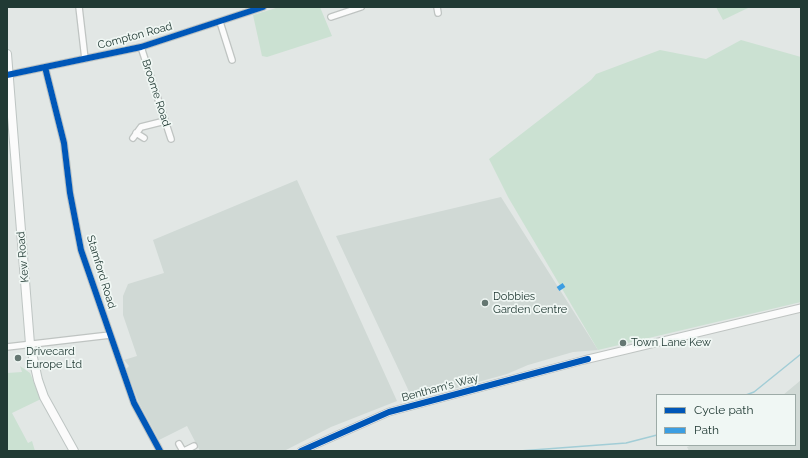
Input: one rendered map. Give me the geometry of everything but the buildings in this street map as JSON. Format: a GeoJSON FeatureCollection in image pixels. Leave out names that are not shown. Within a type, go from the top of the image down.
{"type":"FeatureCollection","features":[{"type":"Feature","properties":{"kind":"main road","name":"Kew Road"},"geometry":{"type":"LineString","coordinates":[[7,54],[30,344],[38,380],[44,397],[74,451]]}},
{"type":"Feature","properties":{"kind":"street"},"geometry":{"type":"LineString","coordinates":[[79,7],[85,59]]}},
{"type":"Feature","properties":{"kind":"street","name":"Compton Road"},"geometry":{"type":"LineString","coordinates":[[8,74],[141,47],[263,7]]}},
{"type":"Feature","properties":{"kind":"street"},"geometry":{"type":"LineString","coordinates":[[331,17],[361,7]]}},
{"type":"Feature","properties":{"kind":"street"},"geometry":{"type":"LineString","coordinates":[[220,22],[232,60]]}},
{"type":"Feature","properties":{"kind":"street","name":"Broome Road"},"geometry":{"type":"LineString","coordinates":[[141,47],[171,139]]}},
{"type":"Feature","properties":{"kind":"street","name":"Stamford Road"},"geometry":{"type":"LineString","coordinates":[[45,67],[64,143],[70,193],[81,250],[134,403],[160,451]]}},
{"type":"Feature","properties":{"kind":"street"},"geometry":{"type":"LineString","coordinates":[[144,138],[135,136],[141,127],[147,124],[165,121]]}},
{"type":"Feature","properties":{"kind":"street","name":"Bentham's Way"},"geometry":{"type":"LineString","coordinates":[[302,451],[389,412],[584,360],[801,308]]}},
{"type":"Feature","properties":{"kind":"street"},"geometry":{"type":"LineString","coordinates":[[7,347],[110,335]]}},
{"type":"Feature","properties":{"kind":"street"},"geometry":{"type":"LineString","coordinates":[[179,444],[183,451],[194,446]]}},
{"type":"Feature","properties":{"kind":"shaded area"},"geometry":{"type":"Polygon","coordinates":[[[297,180],[397,401],[331,427],[284,451],[200,451],[187,426],[159,440],[139,403],[126,369],[129,366],[124,360],[137,356],[123,315],[123,296],[128,284],[164,273],[153,240],[297,180]]]}},
{"type":"Feature","properties":{"kind":"shaded area"},"geometry":{"type":"Polygon","coordinates":[[[501,197],[598,350],[573,352],[528,365],[507,374],[413,400],[336,236],[501,197]]]}},
{"type":"Feature","properties":{"kind":"shaded area"},"geometry":{"type":"Polygon","coordinates":[[[801,380],[801,451],[689,451],[687,447],[690,446],[796,446],[796,394],[784,394],[801,380]]]}},
{"type":"Feature","properties":{"kind":"green space"},"geometry":{"type":"Polygon","coordinates":[[[279,7],[320,7],[332,36],[267,57],[262,56],[253,15],[279,7]]]}},
{"type":"Feature","properties":{"kind":"green space"},"geometry":{"type":"Polygon","coordinates":[[[716,7],[750,7],[723,20],[716,7]]]}},
{"type":"Feature","properties":{"kind":"green space"},"geometry":{"type":"Polygon","coordinates":[[[741,40],[801,57],[801,302],[598,350],[508,197],[489,159],[591,80],[596,74],[660,50],[706,59],[741,40]]]}},
{"type":"Feature","properties":{"kind":"green space"},"geometry":{"type":"Polygon","coordinates":[[[20,366],[30,373],[41,399],[12,413],[28,443],[32,441],[35,451],[7,451],[7,373],[22,372],[20,366]]]}},
{"type":"Feature","properties":{"kind":"waterway"},"geometry":{"type":"LineString","coordinates":[[749,394],[754,392],[801,354]]}},
{"type":"Feature","properties":{"kind":"waterway"},"geometry":{"type":"LineString","coordinates":[[519,451],[626,443],[656,435]]}},
{"type":"Feature","properties":{"kind":"marked path"},"geometry":{"type":"LineString","coordinates":[[558,289],[564,285]]}},
{"type":"Feature","properties":{"kind":"cycle path"},"geometry":{"type":"LineString","coordinates":[[7,75],[141,47],[263,7]]}},
{"type":"Feature","properties":{"kind":"cycle path"},"geometry":{"type":"LineString","coordinates":[[45,67],[64,143],[70,193],[81,250],[134,403],[160,451]]}},
{"type":"Feature","properties":{"kind":"cycle path"},"geometry":{"type":"LineString","coordinates":[[301,451],[389,412],[588,359]]}},
{"type":"Feature","properties":{"kind":"place","name":"Dobbies Garden Centre"},"geometry":{"type":"Point","coordinates":[485,303]}},
{"type":"Feature","properties":{"kind":"place","name":"Town Lane Kew"},"geometry":{"type":"Point","coordinates":[623,343]}},
{"type":"Feature","properties":{"kind":"place","name":"Drivecard Europe Ltd"},"geometry":{"type":"Point","coordinates":[18,358]}}]}
